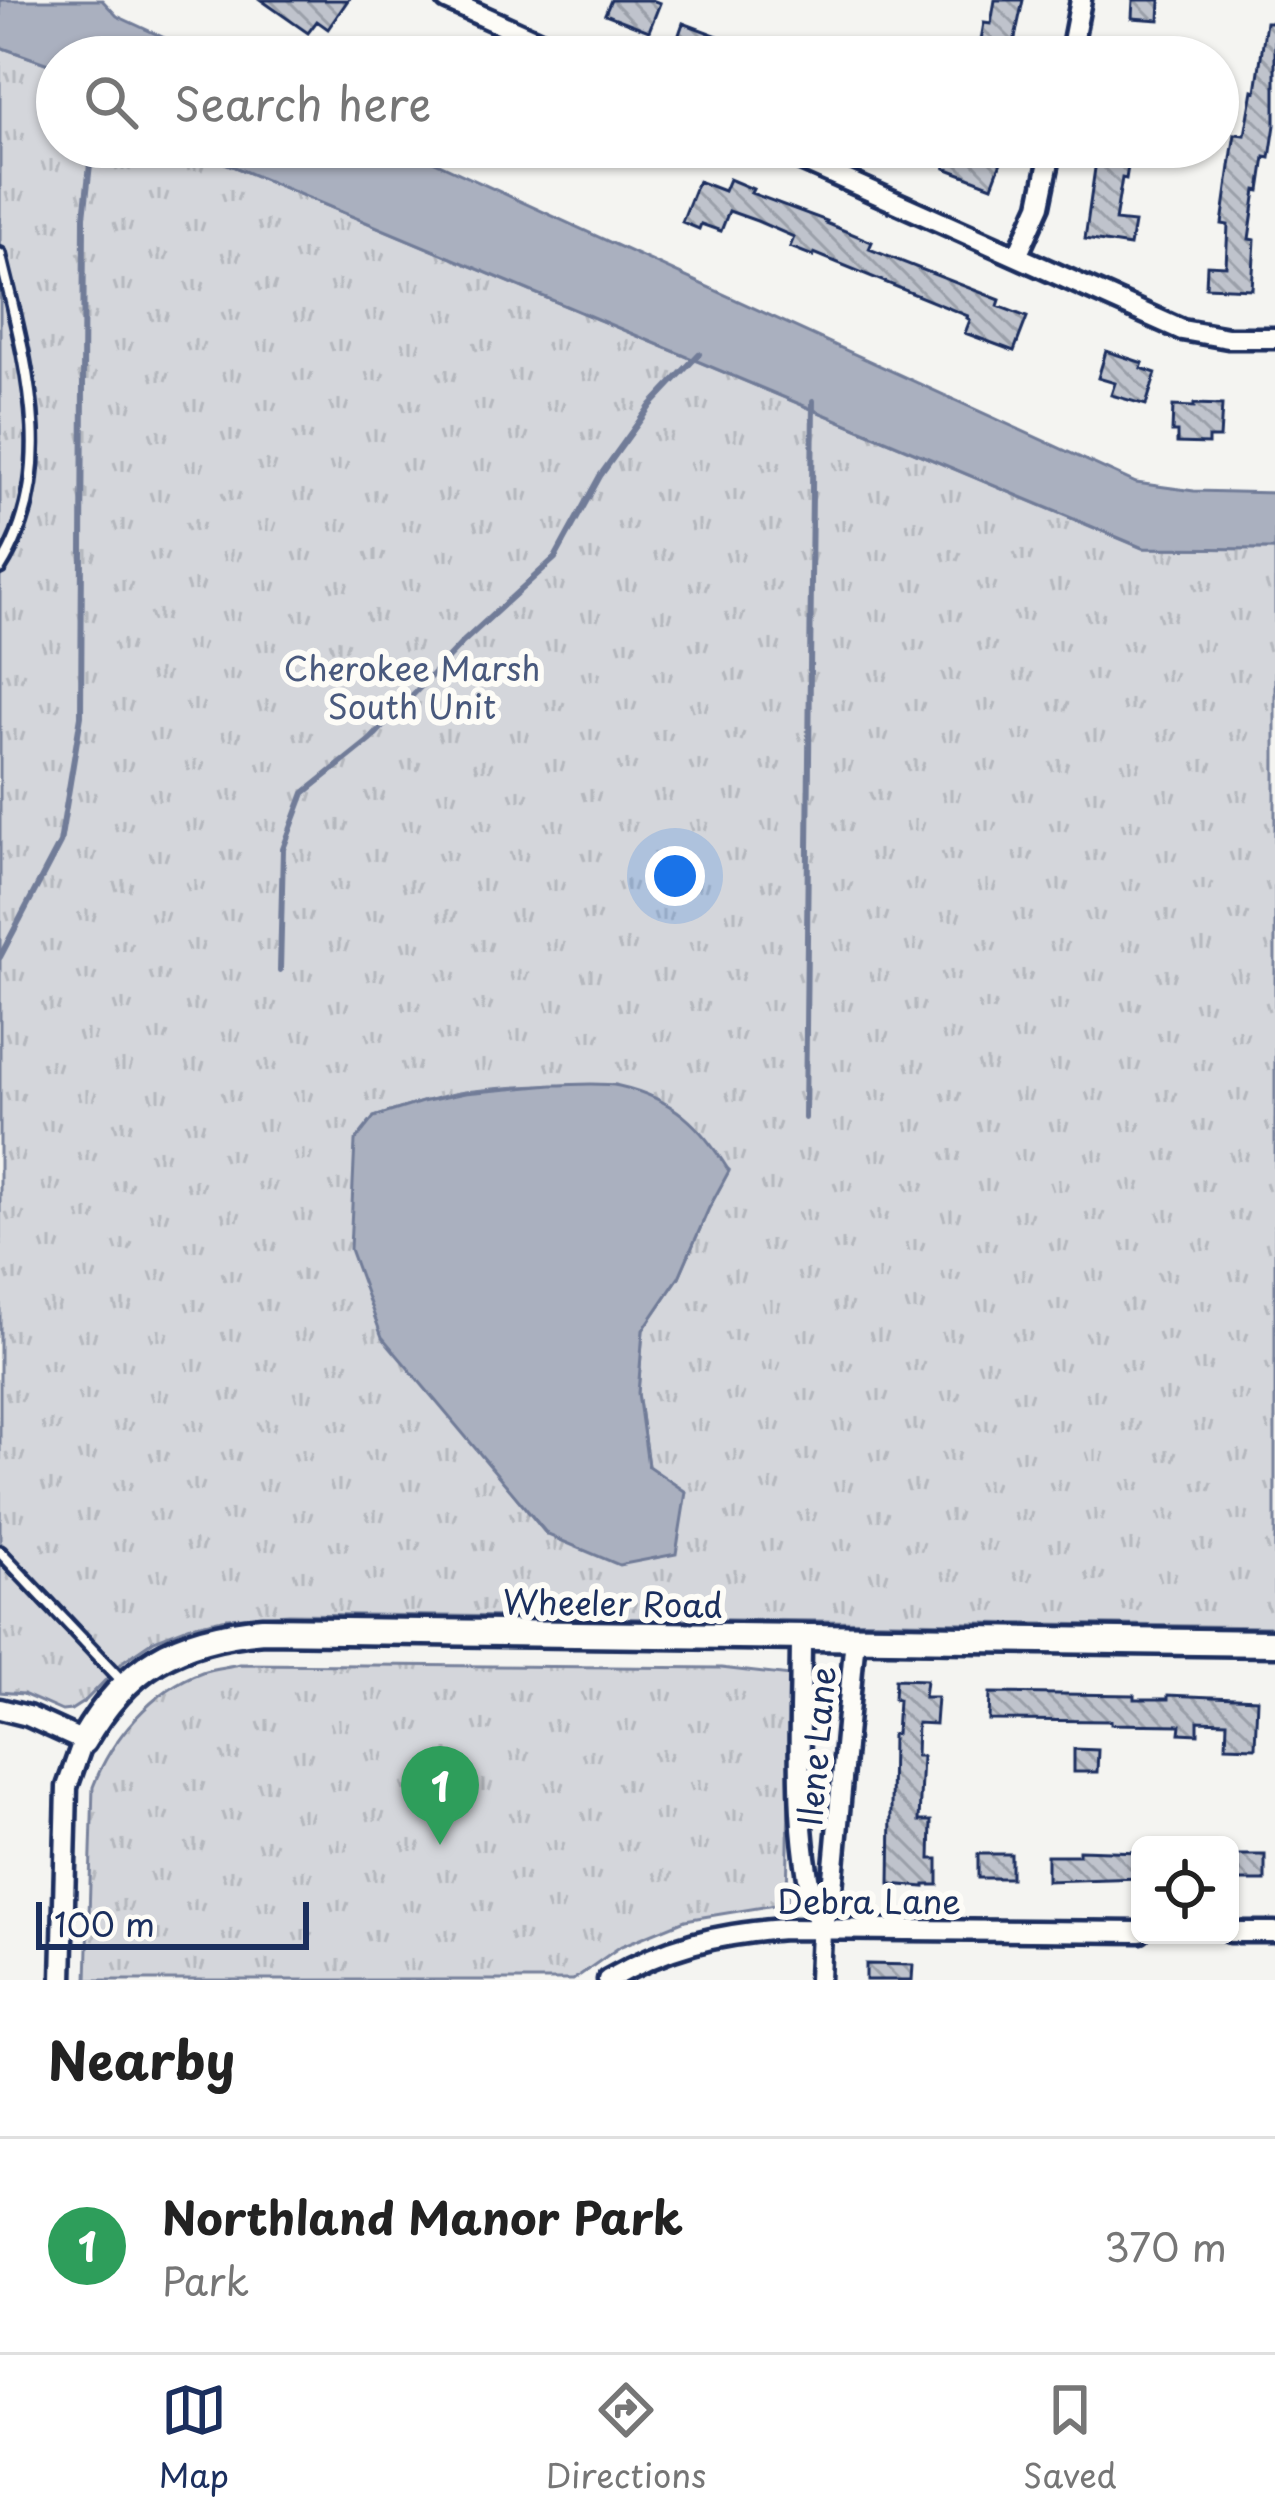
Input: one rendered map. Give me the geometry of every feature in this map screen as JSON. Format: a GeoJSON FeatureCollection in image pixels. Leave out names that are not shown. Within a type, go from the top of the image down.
{"type":"FeatureCollection","features":[{"type":"Feature","properties":{"kind":"street"},"geometry":{"type":"LineString","coordinates":[[447,0],[527,36]]}},
{"type":"Feature","properties":{"kind":"street"},"geometry":{"type":"LineString","coordinates":[[1074,36],[1081,0]]}},
{"type":"Feature","properties":{"kind":"street"},"geometry":{"type":"LineString","coordinates":[[819,168],[1182,330],[1228,338],[1275,338]]}},
{"type":"Feature","properties":{"kind":"street"},"geometry":{"type":"LineString","coordinates":[[1017,256],[1040,205],[1048,168]]}},
{"type":"Feature","properties":{"kind":"street","name":"Wheeler Road"},"geometry":{"type":"LineString","coordinates":[[83,1741],[100,1712],[150,1664],[221,1634],[263,1630],[1275,1642]]}},
{"type":"Feature","properties":{"kind":"street","name":"Ilene Lane"},"geometry":{"type":"LineString","coordinates":[[801,1637],[802,1826],[808,1881],[821,1930]]}},
{"type":"Feature","properties":{"kind":"street","name":"Ilene Lane"},"geometry":{"type":"LineString","coordinates":[[819,1980],[855,1637]]}},
{"type":"Feature","properties":{"kind":"street"},"geometry":{"type":"LineString","coordinates":[[0,1709],[83,1741],[67,1787],[62,1980]]}},
{"type":"Feature","properties":{"kind":"street","name":"Debra Lane"},"geometry":{"type":"LineString","coordinates":[[608,1980],[671,1948],[734,1933],[784,1928],[1131,1931]]}},
{"type":"Feature","properties":{"kind":"street"},"geometry":{"type":"LineString","coordinates":[[1239,1932],[1275,1932]]}},
{"type":"Feature","properties":{"kind":"lane"},"geometry":{"type":"LineString","coordinates":[[0,254],[33,408],[33,453],[21,523],[0,568]]}},
{"type":"Feature","properties":{"kind":"lane"},"geometry":{"type":"LineString","coordinates":[[0,1552],[125,1684]]}},
{"type":"Feature","properties":{"kind":"green space","name":"Cherokee Marsh South Unit"},"geometry":{"type":"Polygon","coordinates":[[[0,47],[36,60],[36,168],[237,168],[1142,548],[1275,549],[1275,1627],[289,1614],[227,1618],[154,1640],[71,1710],[62,1711],[23,1694],[0,1692],[0,47]],[[616,1085],[465,1092],[374,1117],[472,1442],[547,1535],[648,1466],[638,1393],[643,1330],[679,1277],[729,1170],[616,1085]]]}},
{"type":"Feature","properties":{"kind":"green space"},"geometry":{"type":"Polygon","coordinates":[[[239,1664],[721,1668],[791,1676],[787,1903],[685,1920],[621,1946],[573,1980],[87,1980],[93,1787],[101,1769],[122,1734],[166,1691],[202,1672],[239,1664]]]}},
{"type":"Feature","properties":{"kind":"water"},"geometry":{"type":"Polygon","coordinates":[[[0,0],[102,0],[117,16],[160,36],[36,36],[36,60],[0,47],[0,0]]]}},
{"type":"Feature","properties":{"kind":"water"},"geometry":{"type":"Polygon","coordinates":[[[237,168],[448,168],[1136,483],[1194,491],[1275,493],[1275,549],[1143,548],[237,168]]]}},
{"type":"Feature","properties":{"kind":"water"},"geometry":{"type":"Polygon","coordinates":[[[611,1085],[655,1098],[696,1127],[729,1171],[679,1277],[643,1330],[638,1393],[648,1466],[686,1492],[676,1554],[619,1565],[548,1535],[382,1337],[350,1249],[355,1141],[374,1117],[465,1093],[611,1085]]]}},
{"type":"Feature","properties":{"kind":"building"},"geometry":{"type":"Polygon","coordinates":[[[261,0],[348,0],[328,29],[317,21],[308,33],[261,0]]]}},
{"type":"Feature","properties":{"kind":"building"},"geometry":{"type":"Polygon","coordinates":[[[611,0],[660,3],[649,31],[605,14],[611,0]]]}},
{"type":"Feature","properties":{"kind":"building"},"geometry":{"type":"Polygon","coordinates":[[[995,0],[1023,0],[1015,36],[982,36],[984,23],[991,24],[995,0]]]}},
{"type":"Feature","properties":{"kind":"building"},"geometry":{"type":"Polygon","coordinates":[[[1133,0],[1160,0],[1159,20],[1132,18],[1133,0]]]}},
{"type":"Feature","properties":{"kind":"building"},"geometry":{"type":"Polygon","coordinates":[[[1266,22],[1275,22],[1275,125],[1270,158],[1265,157],[1260,191],[1256,190],[1249,239],[1255,240],[1252,289],[1206,287],[1207,265],[1226,266],[1228,225],[1222,224],[1230,168],[1239,168],[1239,134],[1245,135],[1266,22]]]}},
{"type":"Feature","properties":{"kind":"building"},"geometry":{"type":"Polygon","coordinates":[[[683,23],[718,36],[678,36],[683,23]]]}},
{"type":"Feature","properties":{"kind":"building"},"geometry":{"type":"Polygon","coordinates":[[[945,168],[999,168],[992,186],[945,168]]]}},
{"type":"Feature","properties":{"kind":"building"},"geometry":{"type":"Polygon","coordinates":[[[1095,168],[1128,168],[1115,221],[1134,223],[1130,246],[1085,239],[1095,168]]]}},
{"type":"Feature","properties":{"kind":"building"},"geometry":{"type":"Polygon","coordinates":[[[729,179],[753,189],[751,193],[872,242],[869,249],[1000,300],[998,306],[1027,317],[1014,351],[965,333],[968,316],[790,247],[794,237],[757,221],[729,211],[721,231],[682,222],[698,181],[724,191],[729,179]]]}},
{"type":"Feature","properties":{"kind":"building"},"geometry":{"type":"Polygon","coordinates":[[[1106,351],[1143,363],[1141,368],[1156,373],[1146,405],[1111,395],[1115,383],[1098,378],[1106,351]]]}},
{"type":"Feature","properties":{"kind":"building"},"geometry":{"type":"Polygon","coordinates":[[[1222,405],[1220,438],[1208,438],[1208,444],[1177,443],[1177,432],[1172,432],[1173,406],[1222,405]]]}},
{"type":"Feature","properties":{"kind":"building"},"geometry":{"type":"Polygon","coordinates":[[[895,1679],[926,1680],[924,1697],[937,1697],[935,1724],[917,1723],[916,1756],[922,1756],[919,1821],[931,1821],[930,1859],[938,1859],[938,1885],[890,1884],[895,1679]]]}},
{"type":"Feature","properties":{"kind":"building"},"geometry":{"type":"Polygon","coordinates":[[[990,1693],[1257,1699],[1255,1747],[1226,1746],[1227,1722],[1198,1721],[1198,1734],[1180,1733],[1181,1725],[989,1720],[990,1693]]]}},
{"type":"Feature","properties":{"kind":"building"},"geometry":{"type":"Polygon","coordinates":[[[1074,1749],[1098,1750],[1097,1772],[1074,1772],[1074,1749]]]}},
{"type":"Feature","properties":{"kind":"building"},"geometry":{"type":"Polygon","coordinates":[[[1079,1850],[1131,1852],[1131,1878],[1047,1881],[1047,1855],[1079,1855],[1079,1850]]]}},
{"type":"Feature","properties":{"kind":"building"},"geometry":{"type":"Polygon","coordinates":[[[978,1854],[1011,1854],[1011,1878],[978,1878],[978,1854]]]}},
{"type":"Feature","properties":{"kind":"building"},"geometry":{"type":"Polygon","coordinates":[[[1239,1855],[1265,1855],[1265,1881],[1239,1881],[1239,1855]]]}},
{"type":"Feature","properties":{"kind":"building"},"geometry":{"type":"Polygon","coordinates":[[[866,1964],[913,1965],[912,1980],[866,1980],[866,1964]]]}},
{"type":"Feature","properties":{"kind":"waterway"},"geometry":{"type":"LineString","coordinates":[[0,957],[60,843],[81,716],[84,217],[90,168]]}},
{"type":"Feature","properties":{"kind":"waterway"},"geometry":{"type":"LineString","coordinates":[[280,970],[283,849],[304,793],[370,740],[463,642],[555,558],[600,476],[651,405],[699,354]]}},
{"type":"Feature","properties":{"kind":"waterway"},"geometry":{"type":"LineString","coordinates":[[805,1118],[813,401]]}},
{"type":"Feature","properties":{"kind":"place","name":"Northland Manor Park"},"geometry":{"type":"Point","coordinates":[440,1845]}}]}
